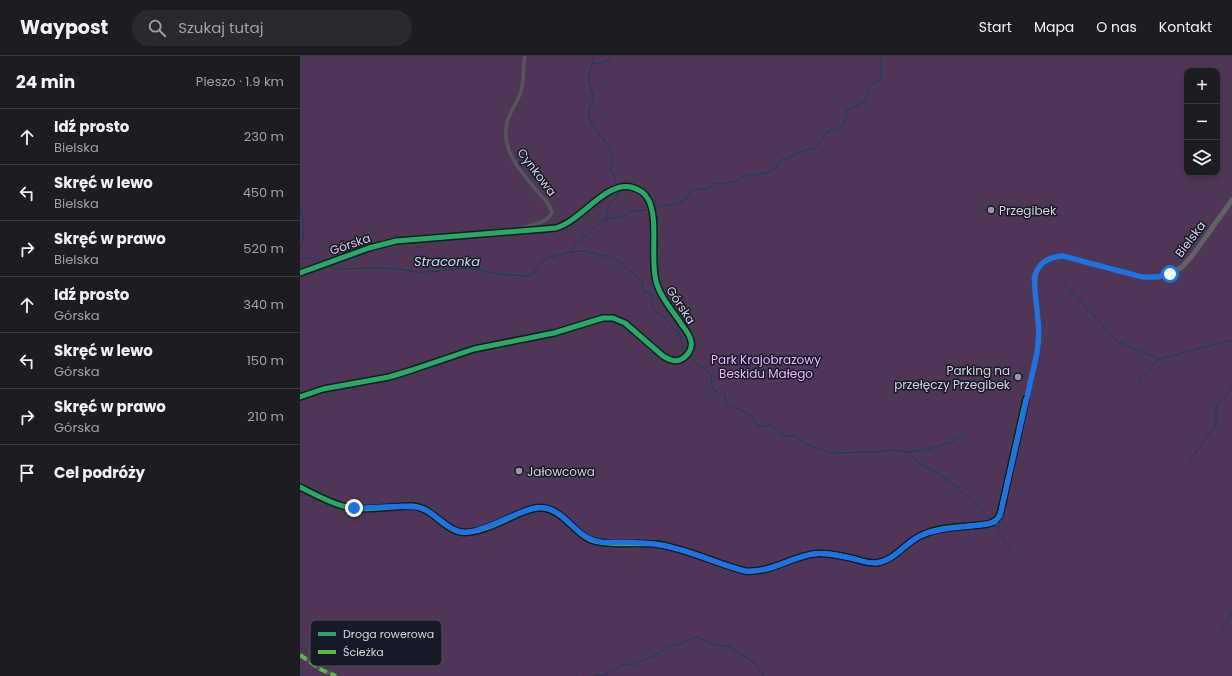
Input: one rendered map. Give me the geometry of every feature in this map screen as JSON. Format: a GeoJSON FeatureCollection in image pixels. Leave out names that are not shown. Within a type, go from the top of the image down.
{"type":"FeatureCollection","features":[{"type":"Feature","properties":{"kind":"street","name":"Cynkowa"},"geometry":{"type":"LineString","coordinates":[[517,232],[522,228],[544,222],[552,213],[549,205],[512,160],[506,143],[505,133],[507,124],[510,114],[520,96],[522,87],[524,56]]}},
{"type":"Feature","properties":{"kind":"street","name":"Górska"},"geometry":{"type":"LineString","coordinates":[[300,273],[369,248],[396,241],[551,229],[564,226],[605,194],[615,188],[630,186],[648,198],[652,210],[654,268],[657,285],[665,300],[689,335],[692,345],[689,352],[681,359],[670,360],[663,356],[625,323],[613,318],[603,318],[554,333],[474,349],[389,377],[323,390],[300,397]]}},
{"type":"Feature","properties":{"kind":"street","name":"Bielska"},"geometry":{"type":"LineString","coordinates":[[300,487],[332,502],[349,507],[420,507],[451,528],[461,532],[477,530],[530,509],[544,508],[557,513],[581,534],[595,541],[650,543],[662,545],[683,550],[745,571],[756,572],[774,568],[808,555],[820,553],[867,562],[878,562],[894,556],[912,540],[923,534],[993,522],[1000,516],[1037,354],[1039,330],[1034,282],[1036,273],[1041,264],[1048,259],[1063,256],[1142,277],[1159,278],[1182,267],[1192,256],[1232,200]]}},
{"type":"Feature","properties":{"kind":"street"},"geometry":{"type":"LineString","coordinates":[[300,655],[310,662]]}},
{"type":"Feature","properties":{"kind":"street"},"geometry":{"type":"LineString","coordinates":[[316,666],[336,676]]}},
{"type":"Feature","properties":{"kind":"green space","name":"Park Krajobrazowy Beskidu Małego"},"geometry":{"type":"Polygon","coordinates":[[[300,56],[1232,56],[1232,676],[300,676],[300,56]]]}},
{"type":"Feature","properties":{"kind":"waterway"},"geometry":{"type":"LineString","coordinates":[[594,56],[589,73],[594,99],[589,110],[589,115],[594,127],[611,151],[613,163],[610,172],[614,175],[615,182]]}},
{"type":"Feature","properties":{"kind":"waterway"},"geometry":{"type":"LineString","coordinates":[[593,64],[605,62],[610,59],[610,56]]}},
{"type":"Feature","properties":{"kind":"waterway","name":"Straconka"},"geometry":{"type":"LineString","coordinates":[[658,207],[679,203],[687,198],[694,189],[708,189],[715,183],[721,184],[737,181],[745,175],[757,175],[768,172],[775,169],[781,160],[790,158],[796,153],[815,148],[827,132],[842,126],[846,119],[847,110],[866,101],[872,85],[881,79],[881,56]]}},
{"type":"Feature","properties":{"kind":"waterway"},"geometry":{"type":"LineString","coordinates":[[607,219],[608,206],[612,200],[618,197],[617,193]]}},
{"type":"Feature","properties":{"kind":"waterway"},"geometry":{"type":"LineString","coordinates":[[300,208],[304,234],[300,248]]}},
{"type":"Feature","properties":{"kind":"waterway","name":"Straconka"},"geometry":{"type":"LineString","coordinates":[[328,266],[334,269],[379,268],[401,269],[413,272],[468,268],[501,274],[523,276],[531,275],[547,258],[570,252],[574,246],[601,222],[611,218],[623,217],[630,211],[646,210]]}},
{"type":"Feature","properties":{"kind":"waterway"},"geometry":{"type":"LineString","coordinates":[[571,252],[585,251],[603,256],[612,256],[634,274],[642,282],[643,291],[650,294],[653,301],[652,308],[655,312],[664,317],[674,329],[679,332],[683,348]]}},
{"type":"Feature","properties":{"kind":"waterway","name":"Straconka"},"geometry":{"type":"LineString","coordinates":[[300,259],[311,258],[322,262]]}},
{"type":"Feature","properties":{"kind":"waterway"},"geometry":{"type":"LineString","coordinates":[[1062,281],[1118,342],[1159,359],[1232,340]]}},
{"type":"Feature","properties":{"kind":"waterway"},"geometry":{"type":"LineString","coordinates":[[694,359],[698,366],[709,372],[713,390],[725,395],[729,406],[745,412],[757,425],[762,427],[771,425],[784,436],[795,435],[805,444],[829,453],[896,450],[907,452],[918,462],[940,475],[961,491],[991,521]]}},
{"type":"Feature","properties":{"kind":"waterway"},"geometry":{"type":"LineString","coordinates":[[1138,381],[1159,359]]}},
{"type":"Feature","properties":{"kind":"waterway"},"geometry":{"type":"LineString","coordinates":[[1189,461],[1216,425],[1216,407],[1232,388]]}},
{"type":"Feature","properties":{"kind":"waterway"},"geometry":{"type":"LineString","coordinates":[[907,452],[924,450],[946,444],[955,440],[965,431]]}},
{"type":"Feature","properties":{"kind":"waterway"},"geometry":{"type":"LineString","coordinates":[[993,523],[1010,548]]}},
{"type":"Feature","properties":{"kind":"waterway"},"geometry":{"type":"LineString","coordinates":[[1221,631],[1232,612]]}},
{"type":"Feature","properties":{"kind":"waterway"},"geometry":{"type":"LineString","coordinates":[[594,676],[604,675],[622,665],[637,664],[640,661],[656,655],[668,647],[697,637],[711,644],[730,647],[756,664],[764,676]]}},
{"type":"Feature","properties":{"kind":"waterway"},"geometry":{"type":"LineString","coordinates":[[300,673],[304,676]]}},
{"type":"Feature","properties":{"kind":"marked path"},"geometry":{"type":"LineString","coordinates":[[300,655],[310,662]]}},
{"type":"Feature","properties":{"kind":"marked path"},"geometry":{"type":"LineString","coordinates":[[316,666],[336,676]]}},
{"type":"Feature","properties":{"kind":"cycle path"},"geometry":{"type":"LineString","coordinates":[[300,273],[369,248],[396,241],[556,228],[575,218],[603,195],[612,190],[622,187],[631,187],[639,190],[648,199],[651,207],[654,227],[654,272],[656,281],[664,298],[689,335],[691,344],[690,350],[685,357],[680,360],[671,360],[663,356],[625,323],[613,318],[603,318],[554,333],[474,349],[389,377],[323,389],[300,397]]}},
{"type":"Feature","properties":{"kind":"cycle path"},"geometry":{"type":"LineString","coordinates":[[300,487],[321,498],[351,508],[369,509],[412,506],[419,507],[454,530],[460,532],[482,529],[531,509],[544,508],[557,513],[585,537],[591,540],[616,544],[652,544],[672,547],[745,571],[763,570],[813,554],[834,555],[876,563],[889,559],[916,538],[930,532],[946,528],[988,524],[996,520],[1001,511],[1026,399]]}},
{"type":"Feature","properties":{"kind":"place","name":"Przegibek"},"geometry":{"type":"Point","coordinates":[991,210]}},
{"type":"Feature","properties":{"kind":"place","name":"Parking na przełęczy Przegibek"},"geometry":{"type":"Point","coordinates":[1018,377]}},
{"type":"Feature","properties":{"kind":"place","name":"Jałowcowa"},"geometry":{"type":"Point","coordinates":[519,471]}},
{"type":"Feature","properties":{"kind":"route"},"geometry":{"type":"LineString","coordinates":[[354,508],[416,506],[423,508],[448,526],[458,531],[465,532],[481,529],[530,509],[544,508],[557,513],[581,534],[595,541],[650,543],[662,545],[683,550],[745,571],[756,572],[767,570],[808,555],[820,553],[832,554],[874,563],[881,561],[894,556],[912,540],[923,534],[983,525],[995,522],[1000,516],[1037,354],[1039,330],[1034,279],[1039,267],[1044,261],[1063,256],[1142,277],[1159,278],[1170,274]]}}]}
